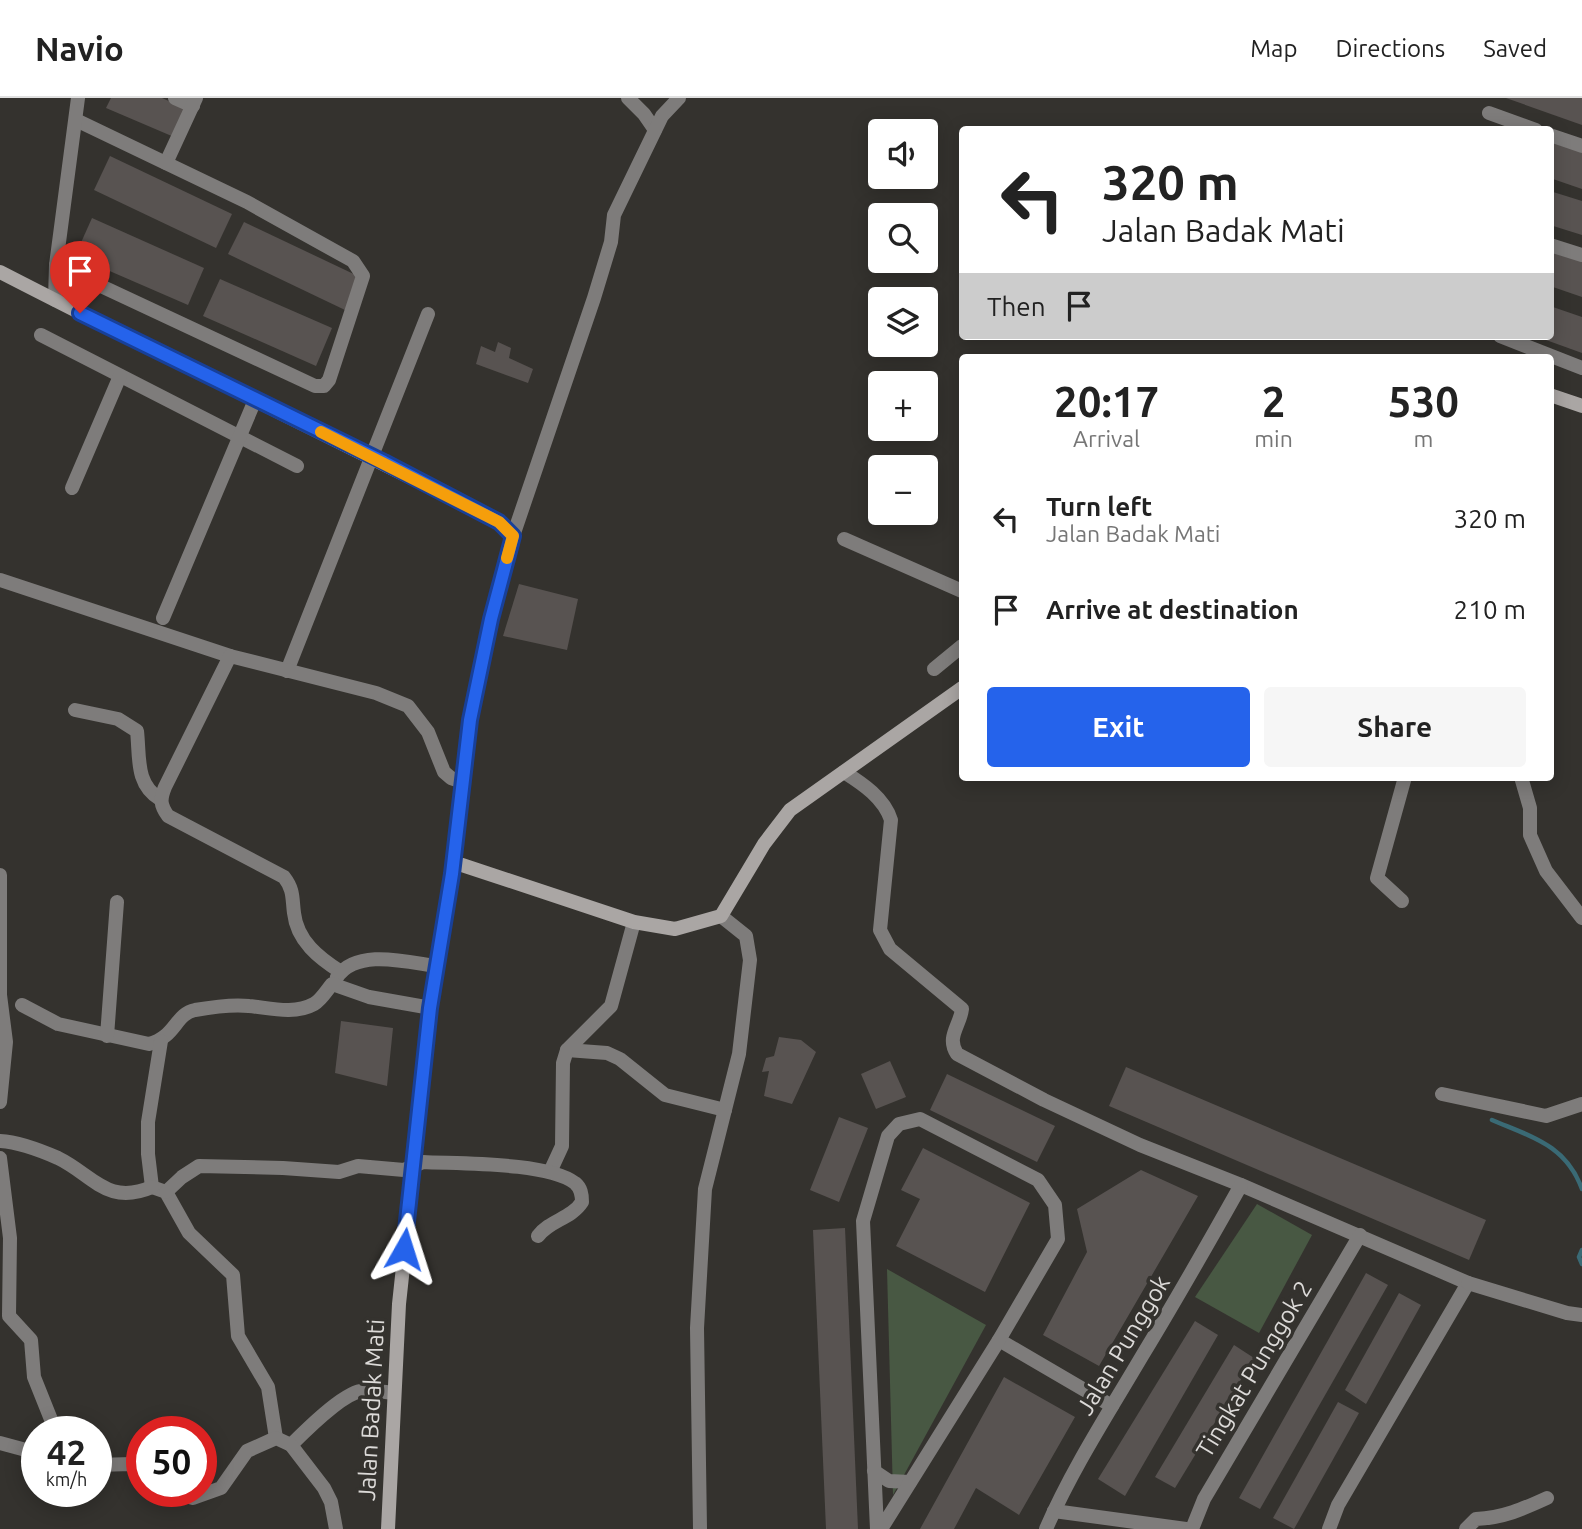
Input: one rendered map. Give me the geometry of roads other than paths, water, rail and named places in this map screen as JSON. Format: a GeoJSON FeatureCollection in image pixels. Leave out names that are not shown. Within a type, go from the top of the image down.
{"type":"FeatureCollection","features":[{"type":"Feature","properties":{"kind":"main road"},"geometry":{"type":"LineString","coordinates":[[0,272],[372,456],[499,522],[513,536]]}},
{"type":"Feature","properties":{"kind":"main road"},"geometry":{"type":"LineString","coordinates":[[1554,396],[1582,406]]}},
{"type":"Feature","properties":{"kind":"main road","name":"Jalan Badak Mati"},"geometry":{"type":"LineString","coordinates":[[387,1529],[399,1304],[430,1008],[453,862],[470,720],[491,619],[513,536]]}},
{"type":"Feature","properties":{"kind":"main road"},"geometry":{"type":"LineString","coordinates":[[453,862],[634,922],[675,929],[721,916],[764,844],[790,810],[959,690]]}},
{"type":"Feature","properties":{"kind":"street"},"geometry":{"type":"LineString","coordinates":[[55,300],[56,265],[78,98]]}},
{"type":"Feature","properties":{"kind":"street"},"geometry":{"type":"LineString","coordinates":[[166,163],[194,102],[175,98]]}},
{"type":"Feature","properties":{"kind":"street"},"geometry":{"type":"LineString","coordinates":[[628,98],[655,130]]}},
{"type":"Feature","properties":{"kind":"street"},"geometry":{"type":"LineString","coordinates":[[513,536],[594,298],[611,242],[614,215],[662,116],[679,98]]}},
{"type":"Feature","properties":{"kind":"street"},"geometry":{"type":"LineString","coordinates":[[1489,113],[1525,126]]}},
{"type":"Feature","properties":{"kind":"street"},"geometry":{"type":"LineString","coordinates":[[56,265],[315,386],[324,386],[329,380],[363,276],[353,261],[247,202],[76,120]]}},
{"type":"Feature","properties":{"kind":"street"},"geometry":{"type":"LineString","coordinates":[[1554,136],[1582,146]]}},
{"type":"Feature","properties":{"kind":"street"},"geometry":{"type":"LineString","coordinates":[[1554,246],[1582,256]]}},
{"type":"Feature","properties":{"kind":"street"},"geometry":{"type":"LineString","coordinates":[[288,671],[428,314]]}},
{"type":"Feature","properties":{"kind":"street"},"geometry":{"type":"LineString","coordinates":[[41,335],[297,466]]}},
{"type":"Feature","properties":{"kind":"street"},"geometry":{"type":"LineString","coordinates":[[1510,340],[1546,354]]}},
{"type":"Feature","properties":{"kind":"street"},"geometry":{"type":"LineString","coordinates":[[1554,357],[1582,368]]}},
{"type":"Feature","properties":{"kind":"street"},"geometry":{"type":"LineString","coordinates":[[72,488],[120,376]]}},
{"type":"Feature","properties":{"kind":"street"},"geometry":{"type":"LineString","coordinates":[[163,618],[255,400]]}},
{"type":"Feature","properties":{"kind":"street"},"geometry":{"type":"LineString","coordinates":[[844,539],[959,590]]}},
{"type":"Feature","properties":{"kind":"street"},"geometry":{"type":"LineString","coordinates":[[0,581],[229,656],[376,693],[408,706],[429,732],[444,772],[463,782]]}},
{"type":"Feature","properties":{"kind":"street"},"geometry":{"type":"LineString","coordinates":[[934,668],[959,648]]}},
{"type":"Feature","properties":{"kind":"street"},"geometry":{"type":"LineString","coordinates":[[160,799],[229,656]]}},
{"type":"Feature","properties":{"kind":"street"},"geometry":{"type":"LineString","coordinates":[[75,710],[118,719],[137,731],[140,771],[144,784],[160,799],[168,816],[284,877],[292,888],[294,914],[300,933],[336,978],[369,997],[430,1008]]}},
{"type":"Feature","properties":{"kind":"street"},"geometry":{"type":"LineString","coordinates":[[844,772],[863,785],[888,810],[891,820],[880,930],[890,949],[962,1009],[952,1036],[951,1045],[957,1054],[1044,1100],[1140,1145],[1360,1235],[1468,1283],[1567,1313],[1582,1315]]}},
{"type":"Feature","properties":{"kind":"street"},"geometry":{"type":"LineString","coordinates":[[1402,901],[1377,878],[1404,781]]}},
{"type":"Feature","properties":{"kind":"street"},"geometry":{"type":"LineString","coordinates":[[1522,781],[1530,808],[1530,835],[1546,871],[1582,918]]}},
{"type":"Feature","properties":{"kind":"street"},"geometry":{"type":"LineString","coordinates":[[0,875],[0,995],[6,1042],[0,1102]]}},
{"type":"Feature","properties":{"kind":"street"},"geometry":{"type":"LineString","coordinates":[[107,1036],[117,902]]}},
{"type":"Feature","properties":{"kind":"street"},"geometry":{"type":"LineString","coordinates":[[700,1529],[697,1328],[705,1189],[739,1055],[750,960],[746,936],[721,916]]}},
{"type":"Feature","properties":{"kind":"street"},"geometry":{"type":"LineString","coordinates":[[550,1172],[562,1146],[563,1063],[566,1050],[611,1006],[634,922]]}},
{"type":"Feature","properties":{"kind":"street"},"geometry":{"type":"LineString","coordinates":[[22,1005],[58,1024],[149,1044],[161,1041],[171,1033],[180,1018],[191,1011],[247,1006],[276,1010],[297,1009],[315,1003],[336,978],[365,960],[383,959],[436,966]]}},
{"type":"Feature","properties":{"kind":"street"},"geometry":{"type":"LineString","coordinates":[[161,1041],[148,1122],[148,1154],[159,1190],[190,1233],[233,1275],[238,1336],[268,1387],[276,1438]]}},
{"type":"Feature","properties":{"kind":"street"},"geometry":{"type":"LineString","coordinates":[[566,1050],[607,1053],[620,1059],[664,1095],[725,1110]]}},
{"type":"Feature","properties":{"kind":"street"},"geometry":{"type":"LineString","coordinates":[[1443,1094],[1546,1116],[1582,1104]]}},
{"type":"Feature","properties":{"kind":"street"},"geometry":{"type":"LineString","coordinates":[[920,1119],[1038,1180],[1055,1205],[1058,1239],[999,1340],[879,1529],[863,1221],[888,1136],[899,1124],[920,1119]]}},
{"type":"Feature","properties":{"kind":"street"},"geometry":{"type":"LineString","coordinates":[[0,1141],[58,1158],[111,1192],[159,1190],[199,1166],[339,1172],[358,1166],[404,1170],[423,1162],[550,1172],[575,1183],[581,1190],[582,1202],[575,1212],[544,1229],[538,1236]]}},
{"type":"Feature","properties":{"kind":"street"},"geometry":{"type":"LineString","coordinates":[[0,1158],[10,1238],[9,1316],[31,1340],[34,1377],[50,1416]]}},
{"type":"Feature","properties":{"kind":"street","name":"Jalan Punggok"},"geometry":{"type":"LineString","coordinates":[[1046,1529],[1112,1406],[1241,1185]]}},
{"type":"Feature","properties":{"kind":"street","name":"Tingkat Punggok 2"},"geometry":{"type":"LineString","coordinates":[[1192,1529],[1204,1499],[1360,1235]]}},
{"type":"Feature","properties":{"kind":"street"},"geometry":{"type":"LineString","coordinates":[[1329,1529],[1338,1505],[1468,1283]]}},
{"type":"Feature","properties":{"kind":"street"},"geometry":{"type":"LineString","coordinates":[[999,1340],[1112,1406]]}},
{"type":"Feature","properties":{"kind":"street"},"geometry":{"type":"LineString","coordinates":[[291,1445],[350,1395],[361,1391],[394,1393]]}},
{"type":"Feature","properties":{"kind":"street"},"geometry":{"type":"LineString","coordinates":[[217,1489],[221,1488],[247,1451],[276,1438],[291,1445],[324,1488],[331,1502],[336,1529]]}},
{"type":"Feature","properties":{"kind":"street"},"geometry":{"type":"LineString","coordinates":[[0,1443],[21,1449]]}},
{"type":"Feature","properties":{"kind":"street"},"geometry":{"type":"LineString","coordinates":[[874,1471],[889,1480],[910,1482]]}},
{"type":"Feature","properties":{"kind":"street"},"geometry":{"type":"LineString","coordinates":[[1466,1529],[1476,1519],[1493,1519],[1547,1498]]}},
{"type":"Feature","properties":{"kind":"street"},"geometry":{"type":"LineString","coordinates":[[1054,1511],[1186,1529]]}},
{"type":"Feature","properties":{"kind":"waterway"},"geometry":{"type":"LineString","coordinates":[[1492,1120],[1534,1138],[1557,1152],[1567,1162],[1582,1189]]}},
{"type":"Feature","properties":{"kind":"waterway"},"geometry":{"type":"LineString","coordinates":[[1582,1250],[1579,1257],[1582,1264]]}}]}
